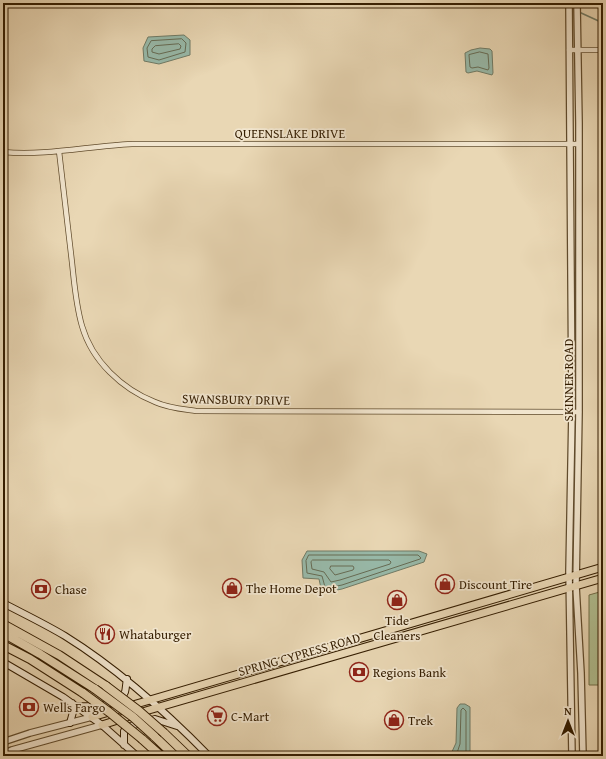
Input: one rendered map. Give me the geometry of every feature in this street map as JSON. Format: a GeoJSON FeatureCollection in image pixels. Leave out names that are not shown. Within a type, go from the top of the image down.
{"type":"FeatureCollection","features":[{"type":"Feature","properties":{"kind":"highway"},"geometry":{"type":"LineString","coordinates":[[3,624],[59,655],[106,686],[139,711],[188,756]]}},
{"type":"Feature","properties":{"kind":"highway"},"geometry":{"type":"LineString","coordinates":[[3,633],[46,657],[95,689],[133,717],[176,756]]}},
{"type":"Feature","properties":{"kind":"highway"},"geometry":{"type":"LineString","coordinates":[[3,645],[30,659],[83,693],[109,712],[161,756]]}},
{"type":"Feature","properties":{"kind":"main road","name":"SPRING CYPRESS ROAD"},"geometry":{"type":"LineString","coordinates":[[92,717],[603,567]]}},
{"type":"Feature","properties":{"kind":"main road","name":"SPRING CYPRESS ROAD"},"geometry":{"type":"LineString","coordinates":[[102,725],[159,707],[603,578]]}},
{"type":"Feature","properties":{"kind":"main road"},"geometry":{"type":"LineString","coordinates":[[3,603],[64,636],[127,680],[159,707],[209,756]]}},
{"type":"Feature","properties":{"kind":"main road"},"geometry":{"type":"LineString","coordinates":[[465,608],[466,618]]}},
{"type":"Feature","properties":{"kind":"main road"},"geometry":{"type":"LineString","coordinates":[[385,631],[388,641]]}},
{"type":"Feature","properties":{"kind":"main road"},"geometry":{"type":"LineString","coordinates":[[3,662],[64,697],[102,725],[137,756]]}},
{"type":"Feature","properties":{"kind":"main road"},"geometry":{"type":"LineString","coordinates":[[282,662],[285,671]]}},
{"type":"Feature","properties":{"kind":"main road"},"geometry":{"type":"LineString","coordinates":[[74,705],[90,707],[119,700],[125,693],[127,680]]}},
{"type":"Feature","properties":{"kind":"main road"},"geometry":{"type":"LineString","coordinates":[[70,723],[74,705]]}},
{"type":"Feature","properties":{"kind":"main road"},"geometry":{"type":"LineString","coordinates":[[124,745],[124,731],[128,727],[155,719],[179,727]]}},
{"type":"Feature","properties":{"kind":"street","name":"SKINNER ROAD"},"geometry":{"type":"LineString","coordinates":[[569,3],[572,412],[569,577],[573,587],[581,673],[583,756]]}},
{"type":"Feature","properties":{"kind":"street","name":"SKINNER ROAD"},"geometry":{"type":"LineString","coordinates":[[572,756],[573,587],[577,575],[579,412],[577,4]]}},
{"type":"Feature","properties":{"kind":"street"},"geometry":{"type":"LineString","coordinates":[[569,50],[603,50]]}},
{"type":"Feature","properties":{"kind":"street","name":"QUEENSLAKE DRIVE"},"geometry":{"type":"LineString","coordinates":[[3,152],[59,152],[109,145],[132,144],[578,144]]}},
{"type":"Feature","properties":{"kind":"street","name":"SWANSBURY DRIVE"},"geometry":{"type":"LineString","coordinates":[[59,152],[74,284],[82,326],[91,348],[103,365],[116,379],[148,399],[170,407],[196,411],[579,412]]}},
{"type":"Feature","properties":{"kind":"street"},"geometry":{"type":"LineString","coordinates":[[571,326],[579,326]]}},
{"type":"Feature","properties":{"kind":"street"},"geometry":{"type":"LineString","coordinates":[[570,478],[578,478]]}},
{"type":"Feature","properties":{"kind":"street","name":"SPRING CYPRESS ROAD"},"geometry":{"type":"LineString","coordinates":[[6,741],[30,733],[92,717]]}},
{"type":"Feature","properties":{"kind":"street","name":"SPRING CYPRESS ROAD"},"geometry":{"type":"LineString","coordinates":[[3,754],[12,750],[102,725]]}},
{"type":"Feature","properties":{"kind":"street"},"geometry":{"type":"LineString","coordinates":[[6,741],[12,750]]}},
{"type":"Feature","properties":{"kind":"shaded area"},"geometry":{"type":"Polygon","coordinates":[[[603,591],[603,685],[589,685],[589,595],[603,591]]]}},
{"type":"Feature","properties":{"kind":"water"},"geometry":{"type":"Polygon","coordinates":[[[184,35],[190,40],[190,55],[159,64],[144,61],[143,48],[148,37],[184,35]]]}},
{"type":"Feature","properties":{"kind":"water"},"geometry":{"type":"Polygon","coordinates":[[[480,48],[490,49],[492,51],[492,75],[477,71],[466,72],[465,53],[480,48]]]}},
{"type":"Feature","properties":{"kind":"water"},"geometry":{"type":"Polygon","coordinates":[[[307,551],[419,551],[427,554],[424,562],[342,589],[322,593],[319,579],[303,578],[302,560],[307,551]]]}},
{"type":"Feature","properties":{"kind":"water"},"geometry":{"type":"Polygon","coordinates":[[[460,704],[465,704],[470,707],[470,756],[450,756],[456,743],[457,708],[460,704]]]}},
{"type":"Feature","properties":{"kind":"waterway"},"geometry":{"type":"LineString","coordinates":[[561,3],[567,6]]}},
{"type":"Feature","properties":{"kind":"waterway"},"geometry":{"type":"LineString","coordinates":[[579,12],[603,23]]}},
{"type":"Feature","properties":{"kind":"place","name":"Discount Tire"},"geometry":{"type":"Point","coordinates":[445,584]}},
{"type":"Feature","properties":{"kind":"place","name":"The Home Depot"},"geometry":{"type":"Point","coordinates":[232,588]}},
{"type":"Feature","properties":{"kind":"place","name":"Chase"},"geometry":{"type":"Point","coordinates":[41,589]}},
{"type":"Feature","properties":{"kind":"place","name":"Tide Cleaners"},"geometry":{"type":"Point","coordinates":[397,600]}},
{"type":"Feature","properties":{"kind":"place","name":"Whataburger"},"geometry":{"type":"Point","coordinates":[105,634]}},
{"type":"Feature","properties":{"kind":"place","name":"Regions Bank"},"geometry":{"type":"Point","coordinates":[359,672]}},
{"type":"Feature","properties":{"kind":"place","name":"Wells Fargo"},"geometry":{"type":"Point","coordinates":[29,707]}},
{"type":"Feature","properties":{"kind":"place","name":"C-Mart"},"geometry":{"type":"Point","coordinates":[217,716]}},
{"type":"Feature","properties":{"kind":"place","name":"Trek"},"geometry":{"type":"Point","coordinates":[394,720]}}]}
